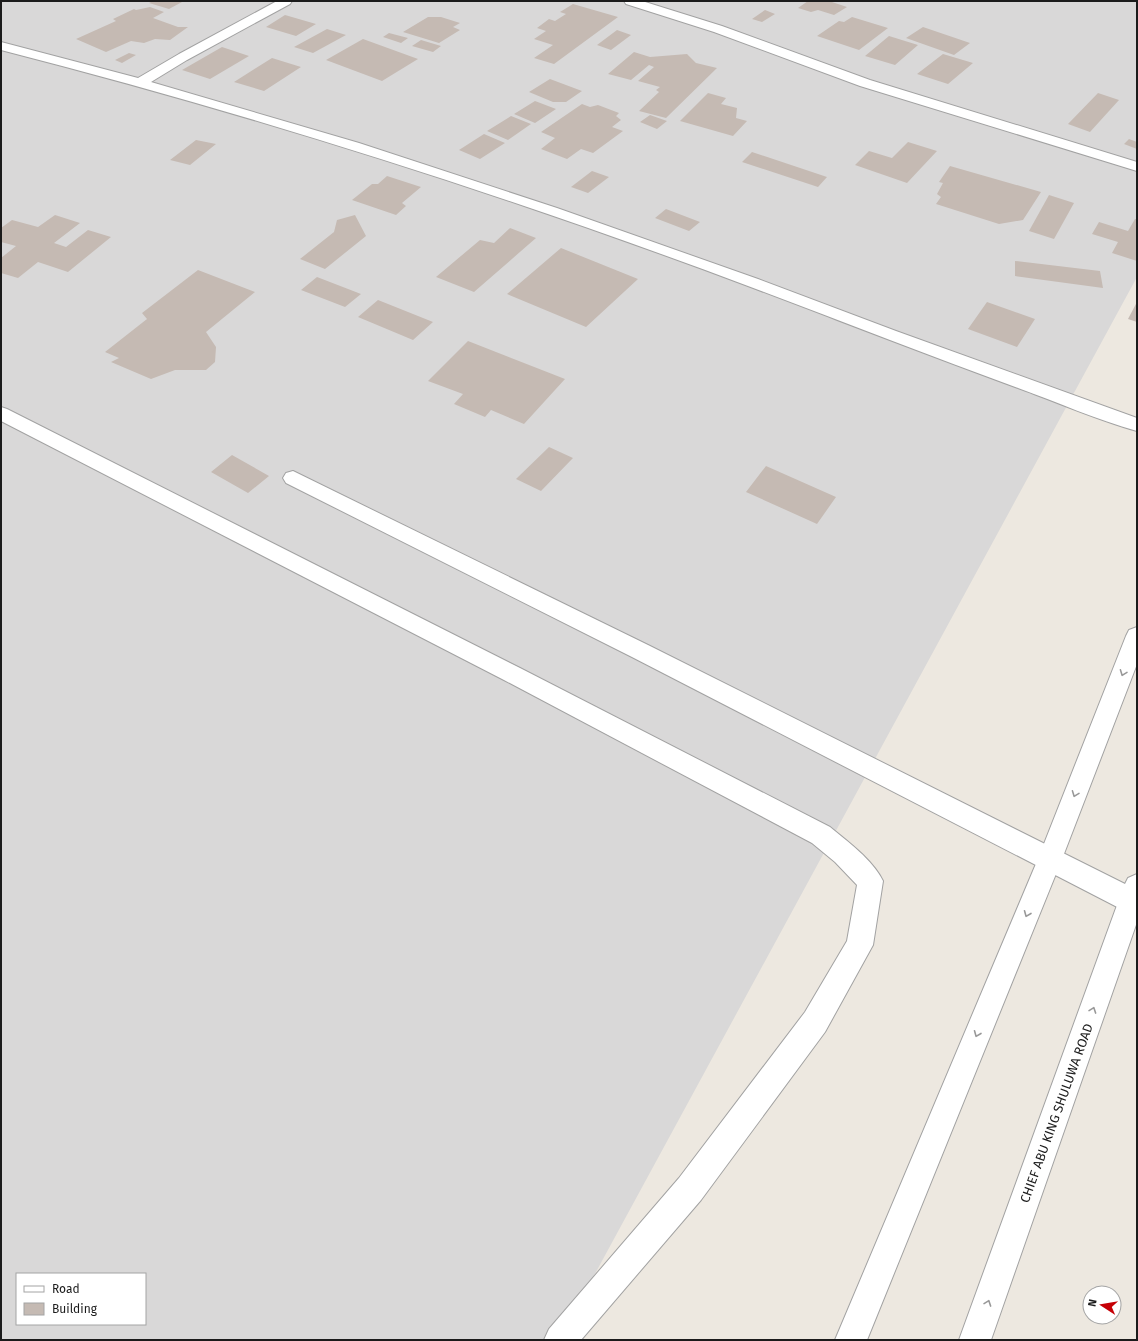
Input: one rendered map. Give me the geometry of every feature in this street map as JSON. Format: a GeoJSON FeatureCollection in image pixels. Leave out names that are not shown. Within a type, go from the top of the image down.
{"type":"FeatureCollection","features":[{"type":"Feature","properties":{"kind":"street"},"geometry":{"type":"LineString","coordinates":[[140,82],[286,1]]}},
{"type":"Feature","properties":{"kind":"street"},"geometry":{"type":"LineString","coordinates":[[630,1],[718,29],[865,83],[1137,167]]}},
{"type":"Feature","properties":{"kind":"street"},"geometry":{"type":"LineString","coordinates":[[1,46],[140,82],[354,146],[552,211],[752,282],[890,335],[1137,425]]}},
{"type":"Feature","properties":{"kind":"street"},"geometry":{"type":"LineString","coordinates":[[4,418],[512,674],[820,835],[844,854],[870,882],[860,945],[815,1022],[690,1189],[560,1340]]}},
{"type":"Feature","properties":{"kind":"street"},"geometry":{"type":"LineString","coordinates":[[293,478],[1050,859],[1135,894]]}},
{"type":"Feature","properties":{"kind":"street"},"geometry":{"type":"LineString","coordinates":[[851,1340],[1050,859],[1137,636]]}},
{"type":"Feature","properties":{"kind":"street","name":"CHIEF ABU KING SHULUWA ROAD"},"geometry":{"type":"LineString","coordinates":[[975,1340],[1135,894]]}},
{"type":"Feature","properties":{"kind":"shaded area"},"geometry":{"type":"Polygon","coordinates":[[[1,1],[1137,1],[1137,277],[559,1340],[1,1340],[1,1]]]}},
{"type":"Feature","properties":{"kind":"building"},"geometry":{"type":"Polygon","coordinates":[[[153,1],[182,2],[169,9],[149,3],[153,1]]]}},
{"type":"Feature","properties":{"kind":"building"},"geometry":{"type":"Polygon","coordinates":[[[808,1],[829,1],[847,7],[834,15],[818,10],[811,12],[798,8],[808,1]]]}},
{"type":"Feature","properties":{"kind":"building"},"geometry":{"type":"Polygon","coordinates":[[[573,4],[618,17],[554,64],[534,58],[553,45],[534,39],[546,31],[537,28],[549,19],[555,21],[566,14],[560,12],[573,4]]]}},
{"type":"Feature","properties":{"kind":"building"},"geometry":{"type":"Polygon","coordinates":[[[150,7],[164,12],[153,18],[178,27],[188,27],[170,40],[155,39],[144,43],[131,41],[106,52],[76,39],[116,21],[113,19],[134,9],[136,10],[150,7]]]}},
{"type":"Feature","properties":{"kind":"building"},"geometry":{"type":"Polygon","coordinates":[[[765,10],[775,14],[762,22],[752,19],[765,10]]]}},
{"type":"Feature","properties":{"kind":"building"},"geometry":{"type":"Polygon","coordinates":[[[285,15],[316,24],[296,36],[266,27],[285,15]]]}},
{"type":"Feature","properties":{"kind":"building"},"geometry":{"type":"Polygon","coordinates":[[[428,17],[441,17],[460,23],[453,27],[460,30],[439,43],[403,32],[428,17]]]}},
{"type":"Feature","properties":{"kind":"building"},"geometry":{"type":"Polygon","coordinates":[[[852,17],[888,28],[859,50],[817,36],[839,21],[844,22],[852,17]]]}},
{"type":"Feature","properties":{"kind":"building"},"geometry":{"type":"Polygon","coordinates":[[[923,27],[970,43],[954,55],[906,38],[923,27]]]}},
{"type":"Feature","properties":{"kind":"building"},"geometry":{"type":"Polygon","coordinates":[[[327,29],[346,35],[313,53],[294,47],[327,29]]]}},
{"type":"Feature","properties":{"kind":"building"},"geometry":{"type":"Polygon","coordinates":[[[617,30],[631,35],[611,50],[597,45],[617,30]]]}},
{"type":"Feature","properties":{"kind":"building"},"geometry":{"type":"Polygon","coordinates":[[[389,33],[408,38],[401,43],[383,37],[389,33]]]}},
{"type":"Feature","properties":{"kind":"building"},"geometry":{"type":"Polygon","coordinates":[[[889,36],[918,45],[895,65],[865,56],[889,36]]]}},
{"type":"Feature","properties":{"kind":"building"},"geometry":{"type":"Polygon","coordinates":[[[363,39],[418,59],[382,81],[326,60],[363,39]]]}},
{"type":"Feature","properties":{"kind":"building"},"geometry":{"type":"Polygon","coordinates":[[[421,40],[441,46],[433,52],[412,46],[421,40]]]}},
{"type":"Feature","properties":{"kind":"building"},"geometry":{"type":"Polygon","coordinates":[[[222,47],[249,56],[210,79],[182,70],[222,47]]]}},
{"type":"Feature","properties":{"kind":"building"},"geometry":{"type":"Polygon","coordinates":[[[634,52],[650,57],[687,54],[696,63],[717,68],[666,118],[639,111],[659,92],[656,90],[660,87],[638,81],[654,67],[649,65],[631,80],[608,74],[634,52]]]}},
{"type":"Feature","properties":{"kind":"building"},"geometry":{"type":"Polygon","coordinates":[[[129,53],[136,55],[122,63],[115,60],[129,53]]]}},
{"type":"Feature","properties":{"kind":"building"},"geometry":{"type":"Polygon","coordinates":[[[943,54],[973,63],[948,84],[917,74],[943,54]]]}},
{"type":"Feature","properties":{"kind":"building"},"geometry":{"type":"Polygon","coordinates":[[[272,58],[301,67],[264,91],[234,82],[272,58]]]}},
{"type":"Feature","properties":{"kind":"building"},"geometry":{"type":"Polygon","coordinates":[[[550,79],[582,91],[566,102],[553,102],[529,92],[550,79]]]}},
{"type":"Feature","properties":{"kind":"building"},"geometry":{"type":"Polygon","coordinates":[[[708,93],[726,98],[721,104],[737,108],[736,118],[747,121],[733,136],[680,121],[708,93]]]}},
{"type":"Feature","properties":{"kind":"building"},"geometry":{"type":"Polygon","coordinates":[[[1098,93],[1119,100],[1090,132],[1068,124],[1098,93]]]}},
{"type":"Feature","properties":{"kind":"building"},"geometry":{"type":"Polygon","coordinates":[[[535,101],[556,109],[535,123],[514,114],[535,101]]]}},
{"type":"Feature","properties":{"kind":"building"},"geometry":{"type":"Polygon","coordinates":[[[582,104],[590,107],[598,105],[619,113],[616,116],[621,120],[612,127],[623,131],[593,153],[581,149],[567,159],[541,149],[555,138],[541,132],[582,104]]]}},
{"type":"Feature","properties":{"kind":"building"},"geometry":{"type":"Polygon","coordinates":[[[650,115],[667,121],[657,129],[640,122],[650,115]]]}},
{"type":"Feature","properties":{"kind":"building"},"geometry":{"type":"Polygon","coordinates":[[[511,116],[531,124],[508,140],[487,131],[511,116]]]}},
{"type":"Feature","properties":{"kind":"building"},"geometry":{"type":"Polygon","coordinates":[[[484,134],[505,143],[480,159],[459,150],[484,134]]]}},
{"type":"Feature","properties":{"kind":"building"},"geometry":{"type":"Polygon","coordinates":[[[1129,139],[1137,142],[1137,149],[1124,144],[1129,139]]]}},
{"type":"Feature","properties":{"kind":"building"},"geometry":{"type":"Polygon","coordinates":[[[196,140],[216,144],[190,165],[170,160],[196,140]]]}},
{"type":"Feature","properties":{"kind":"building"},"geometry":{"type":"Polygon","coordinates":[[[908,142],[937,151],[907,183],[855,165],[869,151],[892,158],[908,142]]]}},
{"type":"Feature","properties":{"kind":"building"},"geometry":{"type":"Polygon","coordinates":[[[752,152],[827,177],[818,187],[742,162],[752,152]]]}},
{"type":"Feature","properties":{"kind":"building"},"geometry":{"type":"Polygon","coordinates":[[[950,166],[1041,192],[1023,220],[999,224],[936,204],[941,197],[937,194],[943,183],[939,182],[950,166]]]}},
{"type":"Feature","properties":{"kind":"building"},"geometry":{"type":"Polygon","coordinates":[[[592,171],[609,177],[588,193],[571,187],[592,171]]]}},
{"type":"Feature","properties":{"kind":"building"},"geometry":{"type":"Polygon","coordinates":[[[387,176],[421,187],[402,203],[406,206],[396,215],[352,200],[372,184],[378,184],[387,176]]]}},
{"type":"Feature","properties":{"kind":"building"},"geometry":{"type":"Polygon","coordinates":[[[1049,195],[1074,203],[1054,239],[1029,231],[1049,195]]]}},
{"type":"Feature","properties":{"kind":"building"},"geometry":{"type":"Polygon","coordinates":[[[666,209],[700,222],[689,231],[655,218],[666,209]]]}},
{"type":"Feature","properties":{"kind":"building"},"geometry":{"type":"Polygon","coordinates":[[[55,215],[80,223],[54,243],[66,247],[88,230],[111,237],[68,272],[38,262],[18,278],[1,273],[1,258],[16,246],[1,242],[1,228],[12,220],[38,227],[55,215]]]}},
{"type":"Feature","properties":{"kind":"building"},"geometry":{"type":"Polygon","coordinates":[[[355,215],[366,236],[325,269],[300,259],[334,232],[337,220],[355,215]]]}},
{"type":"Feature","properties":{"kind":"building"},"geometry":{"type":"Polygon","coordinates":[[[1135,219],[1137,219],[1137,261],[1112,253],[1118,242],[1092,234],[1099,222],[1128,231],[1135,219]]]}},
{"type":"Feature","properties":{"kind":"building"},"geometry":{"type":"Polygon","coordinates":[[[510,228],[536,238],[474,292],[436,277],[480,240],[494,243],[510,228]]]}},
{"type":"Feature","properties":{"kind":"building"},"geometry":{"type":"Polygon","coordinates":[[[561,248],[638,279],[586,327],[507,294],[561,248]]]}},
{"type":"Feature","properties":{"kind":"building"},"geometry":{"type":"Polygon","coordinates":[[[1015,261],[1100,271],[1103,288],[1015,276],[1015,261]]]}},
{"type":"Feature","properties":{"kind":"building"},"geometry":{"type":"Polygon","coordinates":[[[198,270],[255,292],[206,332],[216,347],[215,362],[206,370],[175,370],[151,379],[111,362],[119,358],[105,352],[147,319],[142,313],[198,270]]]}},
{"type":"Feature","properties":{"kind":"building"},"geometry":{"type":"Polygon","coordinates":[[[317,277],[361,294],[345,307],[301,290],[317,277]]]}},
{"type":"Feature","properties":{"kind":"building"},"geometry":{"type":"Polygon","coordinates":[[[378,300],[433,322],[413,340],[358,317],[378,300]]]}},
{"type":"Feature","properties":{"kind":"building"},"geometry":{"type":"Polygon","coordinates":[[[987,302],[1035,319],[1017,347],[968,329],[987,302]]]}},
{"type":"Feature","properties":{"kind":"building"},"geometry":{"type":"Polygon","coordinates":[[[1137,302],[1137,322],[1128,319],[1137,302]]]}},
{"type":"Feature","properties":{"kind":"building"},"geometry":{"type":"Polygon","coordinates":[[[468,341],[565,379],[524,424],[491,410],[485,417],[454,404],[463,394],[428,381],[468,341]]]}},
{"type":"Feature","properties":{"kind":"building"},"geometry":{"type":"Polygon","coordinates":[[[549,447],[573,458],[541,491],[516,479],[549,447]]]}},
{"type":"Feature","properties":{"kind":"building"},"geometry":{"type":"Polygon","coordinates":[[[232,455],[269,476],[248,493],[211,472],[232,455]]]}},
{"type":"Feature","properties":{"kind":"building"},"geometry":{"type":"Polygon","coordinates":[[[766,466],[836,497],[817,524],[746,492],[766,466]]]}}]}
